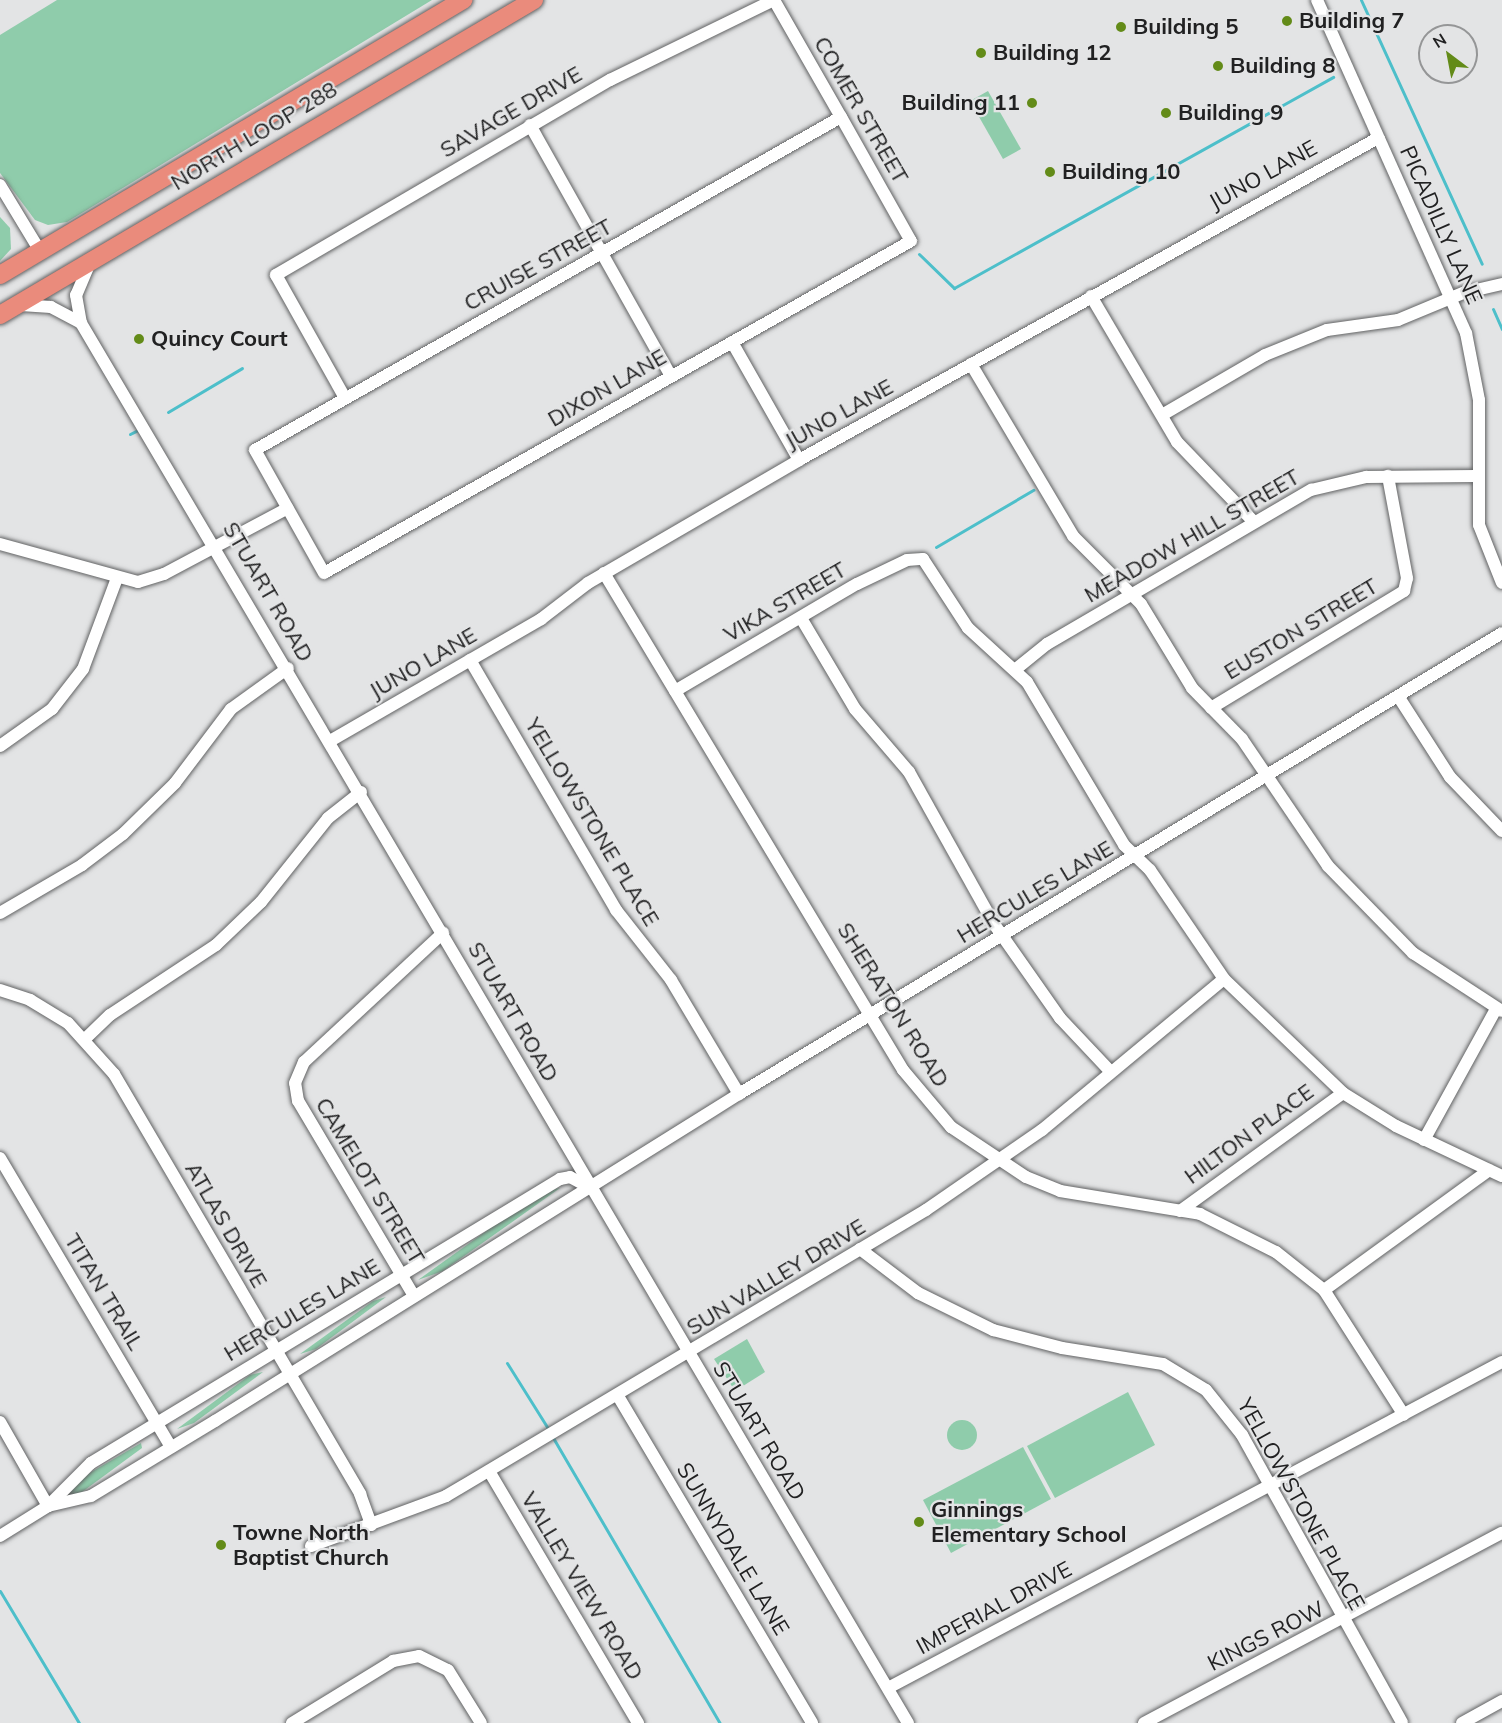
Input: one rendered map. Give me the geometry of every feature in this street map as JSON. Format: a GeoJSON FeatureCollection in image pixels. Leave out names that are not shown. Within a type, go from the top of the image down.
{"type":"FeatureCollection","features":[{"type":"Feature","properties":{"kind":"highway","name":"NORTH LOOP 288"},"geometry":{"type":"LineString","coordinates":[[0,275],[463,0]]}},
{"type":"Feature","properties":{"kind":"highway","name":"NORTH LOOP 288"},"geometry":{"type":"LineString","coordinates":[[0,315],[534,0]]}},
{"type":"Feature","properties":{"kind":"street","name":"COMER STREET"},"geometry":{"type":"LineString","coordinates":[[774,0],[911,241]]}},
{"type":"Feature","properties":{"kind":"street","name":"SAVAGE DRIVE"},"geometry":{"type":"LineString","coordinates":[[345,398],[276,275],[530,125],[774,0]]}},
{"type":"Feature","properties":{"kind":"street","name":"PICADILLY LANE"},"geometry":{"type":"LineString","coordinates":[[1317,0],[1451,297],[1476,376],[1476,476],[1482,537],[1502,583]]}},
{"type":"Feature","properties":{"kind":"street","name":"CRUISE STREET"},"geometry":{"type":"LineString","coordinates":[[288,508],[255,450],[841,117]]}},
{"type":"Feature","properties":{"kind":"street"},"geometry":{"type":"LineString","coordinates":[[530,125],[671,376]]}},
{"type":"Feature","properties":{"kind":"street","name":"JUNO LANE"},"geometry":{"type":"LineString","coordinates":[[330,741],[550,614],[604,573],[799,460],[1378,138]]}},
{"type":"Feature","properties":{"kind":"street"},"geometry":{"type":"LineString","coordinates":[[0,186],[40,251]]}},
{"type":"Feature","properties":{"kind":"street","name":"DIXON LANE"},"geometry":{"type":"LineString","coordinates":[[288,508],[324,573],[911,241]]}},
{"type":"Feature","properties":{"kind":"street","name":"STUART ROAD"},"geometry":{"type":"LineString","coordinates":[[93,260],[76,295],[81,323],[216,546],[688,1355],[908,1723]]}},
{"type":"Feature","properties":{"kind":"street"},"geometry":{"type":"LineString","coordinates":[[1162,415],[1265,355],[1327,330],[1398,320],[1451,297],[1502,284]]}},
{"type":"Feature","properties":{"kind":"street"},"geometry":{"type":"LineString","coordinates":[[1091,296],[1188,455],[1233,494],[1254,522]]}},
{"type":"Feature","properties":{"kind":"street"},"geometry":{"type":"LineString","coordinates":[[16,306],[51,307],[81,323]]}},
{"type":"Feature","properties":{"kind":"street"},"geometry":{"type":"LineString","coordinates":[[732,342],[799,460]]}},
{"type":"Feature","properties":{"kind":"street"},"geometry":{"type":"LineString","coordinates":[[971,364],[1073,537],[1132,593],[1192,688],[1267,775],[1358,901],[1413,953],[1499,1010],[1424,1140]]}},
{"type":"Feature","properties":{"kind":"street","name":"MEADOW HILL STREET"},"geometry":{"type":"LineString","coordinates":[[1016,669],[1047,644],[1132,593],[1254,522],[1327,485],[1389,476],[1476,476]]}},
{"type":"Feature","properties":{"kind":"street","name":"EUSTON STREET"},"geometry":{"type":"LineString","coordinates":[[1211,708],[1404,591],[1407,578],[1389,476]]}},
{"type":"Feature","properties":{"kind":"street"},"geometry":{"type":"LineString","coordinates":[[0,544],[138,582],[164,574],[288,508]]}},
{"type":"Feature","properties":{"kind":"street","name":"VIKA STREET"},"geometry":{"type":"LineString","coordinates":[[675,691],[857,584],[919,558],[930,565],[968,628],[1016,669]]}},
{"type":"Feature","properties":{"kind":"street","name":"SHERATON ROAD"},"geometry":{"type":"LineString","coordinates":[[604,573],[872,1015],[927,1102],[951,1128],[1000,1162],[1060,1191],[1180,1211],[1251,1237],[1324,1290],[1404,1415]]}},
{"type":"Feature","properties":{"kind":"street"},"geometry":{"type":"LineString","coordinates":[[0,746],[52,709],[83,669],[117,578]]}},
{"type":"Feature","properties":{"kind":"street"},"geometry":{"type":"LineString","coordinates":[[801,618],[855,709],[912,777],[1003,936],[1060,1018],[1110,1071]]}},
{"type":"Feature","properties":{"kind":"street","name":"HERCULES LANE"},"geometry":{"type":"LineString","coordinates":[[48,1506],[91,1496],[740,1095],[1502,633]]}},
{"type":"Feature","properties":{"kind":"street","name":"YELLOWSTONE PLACE"},"geometry":{"type":"LineString","coordinates":[[470,660],[616,910],[671,980],[740,1095]]}},
{"type":"Feature","properties":{"kind":"street"},"geometry":{"type":"LineString","coordinates":[[0,913],[82,865],[123,834],[175,783],[231,709],[288,668]]}},
{"type":"Feature","properties":{"kind":"street"},"geometry":{"type":"LineString","coordinates":[[1016,669],[1136,855],[1224,979],[1343,1093],[1424,1140],[1502,1176]]}},
{"type":"Feature","properties":{"kind":"street"},"geometry":{"type":"LineString","coordinates":[[1398,696],[1450,777],[1502,831]]}},
{"type":"Feature","properties":{"kind":"street"},"geometry":{"type":"LineString","coordinates":[[86,1038],[110,1015],[216,945],[261,902],[328,818],[361,792]]}},
{"type":"Feature","properties":{"kind":"street","name":"CAMELOT STREET"},"geometry":{"type":"LineString","coordinates":[[414,1296],[298,1101],[295,1083],[304,1062],[443,933]]}},
{"type":"Feature","properties":{"kind":"street","name":"SUN VALLEY DRIVE"},"geometry":{"type":"LineString","coordinates":[[311,1546],[425,1507],[688,1355],[860,1249],[1000,1162],[1224,979]]}},
{"type":"Feature","properties":{"kind":"street","name":"ATLAS DRIVE"},"geometry":{"type":"LineString","coordinates":[[0,990],[50,1010],[86,1038],[114,1074],[360,1494],[371,1524]]}},
{"type":"Feature","properties":{"kind":"street","name":"HILTON PLACE"},"geometry":{"type":"LineString","coordinates":[[1180,1211],[1343,1093]]}},
{"type":"Feature","properties":{"kind":"street","name":"TITAN TRAIL"},"geometry":{"type":"LineString","coordinates":[[0,1158],[171,1447]]}},
{"type":"Feature","properties":{"kind":"street"},"geometry":{"type":"LineString","coordinates":[[1324,1290],[1489,1170]]}},
{"type":"Feature","properties":{"kind":"street","name":"HERCULES LANE"},"geometry":{"type":"LineString","coordinates":[[0,1536],[48,1506],[91,1463],[560,1179],[570,1177],[590,1188]]}},
{"type":"Feature","properties":{"kind":"street","name":"YELLOWSTONE PLACE"},"geometry":{"type":"LineString","coordinates":[[860,1249],[918,1293],[993,1330],[1062,1348],[1147,1360],[1182,1372],[1225,1408],[1342,1621],[1402,1723]]}},
{"type":"Feature","properties":{"kind":"street","name":"IMPERIAL DRIVE"},"geometry":{"type":"LineString","coordinates":[[888,1688],[1502,1362]]}},
{"type":"Feature","properties":{"kind":"street","name":"SUNNYDALE LANE"},"geometry":{"type":"LineString","coordinates":[[618,1396],[812,1723]]}},
{"type":"Feature","properties":{"kind":"street"},"geometry":{"type":"LineString","coordinates":[[0,1422],[48,1506]]}},
{"type":"Feature","properties":{"kind":"street","name":"VALLEY VIEW ROAD"},"geometry":{"type":"LineString","coordinates":[[489,1471],[638,1723]]}},
{"type":"Feature","properties":{"kind":"street","name":"KINGS ROW"},"geometry":{"type":"LineString","coordinates":[[1144,1723],[1342,1621],[1502,1533]]}},
{"type":"Feature","properties":{"kind":"street"},"geometry":{"type":"LineString","coordinates":[[292,1723],[393,1661],[430,1659],[448,1670],[482,1723]]}},
{"type":"Feature","properties":{"kind":"street"},"geometry":{"type":"LineString","coordinates":[[1462,1723],[1502,1701]]}},
{"type":"Feature","properties":{"kind":"green space"},"geometry":{"type":"Polygon","coordinates":[[[57,0],[432,0],[67,222],[48,225],[35,220],[0,173],[0,35],[57,0]]]}},
{"type":"Feature","properties":{"kind":"green space"},"geometry":{"type":"Polygon","coordinates":[[[988,91],[1021,149],[1003,159],[970,101],[988,91]]]}},
{"type":"Feature","properties":{"kind":"green space"},"geometry":{"type":"Polygon","coordinates":[[[0,217],[10,228],[11,249],[0,261],[0,217]]]}},
{"type":"Feature","properties":{"kind":"green space"},"geometry":{"type":"Polygon","coordinates":[[[560,1188],[443,1271],[418,1280],[542,1191],[560,1188]]]}},
{"type":"Feature","properties":{"kind":"green space"},"geometry":{"type":"Polygon","coordinates":[[[386,1297],[316,1349],[300,1354],[373,1301],[386,1297]]]}},
{"type":"Feature","properties":{"kind":"green space"},"geometry":{"type":"Polygon","coordinates":[[[747,1339],[765,1372],[735,1391],[714,1359],[747,1339]]]}},
{"type":"Feature","properties":{"kind":"green space"},"geometry":{"type":"Polygon","coordinates":[[[263,1372],[194,1423],[177,1429],[250,1375],[263,1372]]]}},
{"type":"Feature","properties":{"kind":"green space"},"geometry":{"type":"Polygon","coordinates":[[[1128,1392],[1155,1445],[1055,1498],[1027,1446],[1128,1392]]]}},
{"type":"Feature","properties":{"kind":"green space"},"geometry":{"type":"Polygon","coordinates":[[[962,1420],[968,1421],[976,1429],[976,1441],[968,1449],[962,1450],[956,1449],[948,1441],[947,1435],[948,1429],[956,1421],[962,1420]]]}},
{"type":"Feature","properties":{"kind":"green space"},"geometry":{"type":"Polygon","coordinates":[[[141,1443],[142,1448],[78,1495],[65,1498],[74,1482],[141,1443]]]}},
{"type":"Feature","properties":{"kind":"green space"},"geometry":{"type":"Polygon","coordinates":[[[1023,1447],[1051,1499],[951,1553],[923,1500],[1023,1447]]]}},
{"type":"Feature","properties":{"kind":"waterway"},"geometry":{"type":"LineString","coordinates":[[1361,0],[1482,264]]}},
{"type":"Feature","properties":{"kind":"waterway"},"geometry":{"type":"LineString","coordinates":[[919,254],[954,288],[1333,77]]}},
{"type":"Feature","properties":{"kind":"waterway"},"geometry":{"type":"LineString","coordinates":[[1493,309],[1502,329]]}},
{"type":"Feature","properties":{"kind":"waterway"},"geometry":{"type":"LineString","coordinates":[[168,412],[242,368]]}},
{"type":"Feature","properties":{"kind":"waterway"},"geometry":{"type":"LineString","coordinates":[[130,434],[136,431]]}},
{"type":"Feature","properties":{"kind":"waterway"},"geometry":{"type":"LineString","coordinates":[[936,547],[1033,490]]}},
{"type":"Feature","properties":{"kind":"waterway"},"geometry":{"type":"LineString","coordinates":[[507,1363],[549,1430]]}},
{"type":"Feature","properties":{"kind":"waterway"},"geometry":{"type":"LineString","coordinates":[[552,1436],[720,1723]]}},
{"type":"Feature","properties":{"kind":"waterway"},"geometry":{"type":"LineString","coordinates":[[0,1591],[79,1723]]}},
{"type":"Feature","properties":{"kind":"place","name":"Building 7"},"geometry":{"type":"Point","coordinates":[1287,21]}},
{"type":"Feature","properties":{"kind":"place","name":"Building 5"},"geometry":{"type":"Point","coordinates":[1121,27]}},
{"type":"Feature","properties":{"kind":"place","name":"Building 12"},"geometry":{"type":"Point","coordinates":[981,53]}},
{"type":"Feature","properties":{"kind":"place","name":"Building 8"},"geometry":{"type":"Point","coordinates":[1218,66]}},
{"type":"Feature","properties":{"kind":"place","name":"Building 11"},"geometry":{"type":"Point","coordinates":[1032,103]}},
{"type":"Feature","properties":{"kind":"place","name":"Building 9"},"geometry":{"type":"Point","coordinates":[1166,113]}},
{"type":"Feature","properties":{"kind":"place","name":"Building 10"},"geometry":{"type":"Point","coordinates":[1050,172]}},
{"type":"Feature","properties":{"kind":"place","name":"Quincy Court"},"geometry":{"type":"Point","coordinates":[139,339]}},
{"type":"Feature","properties":{"kind":"place","name":"Ginnings Elementary School"},"geometry":{"type":"Point","coordinates":[919,1522]}},
{"type":"Feature","properties":{"kind":"place","name":"Towne North Baptist Church"},"geometry":{"type":"Point","coordinates":[221,1545]}}]}
